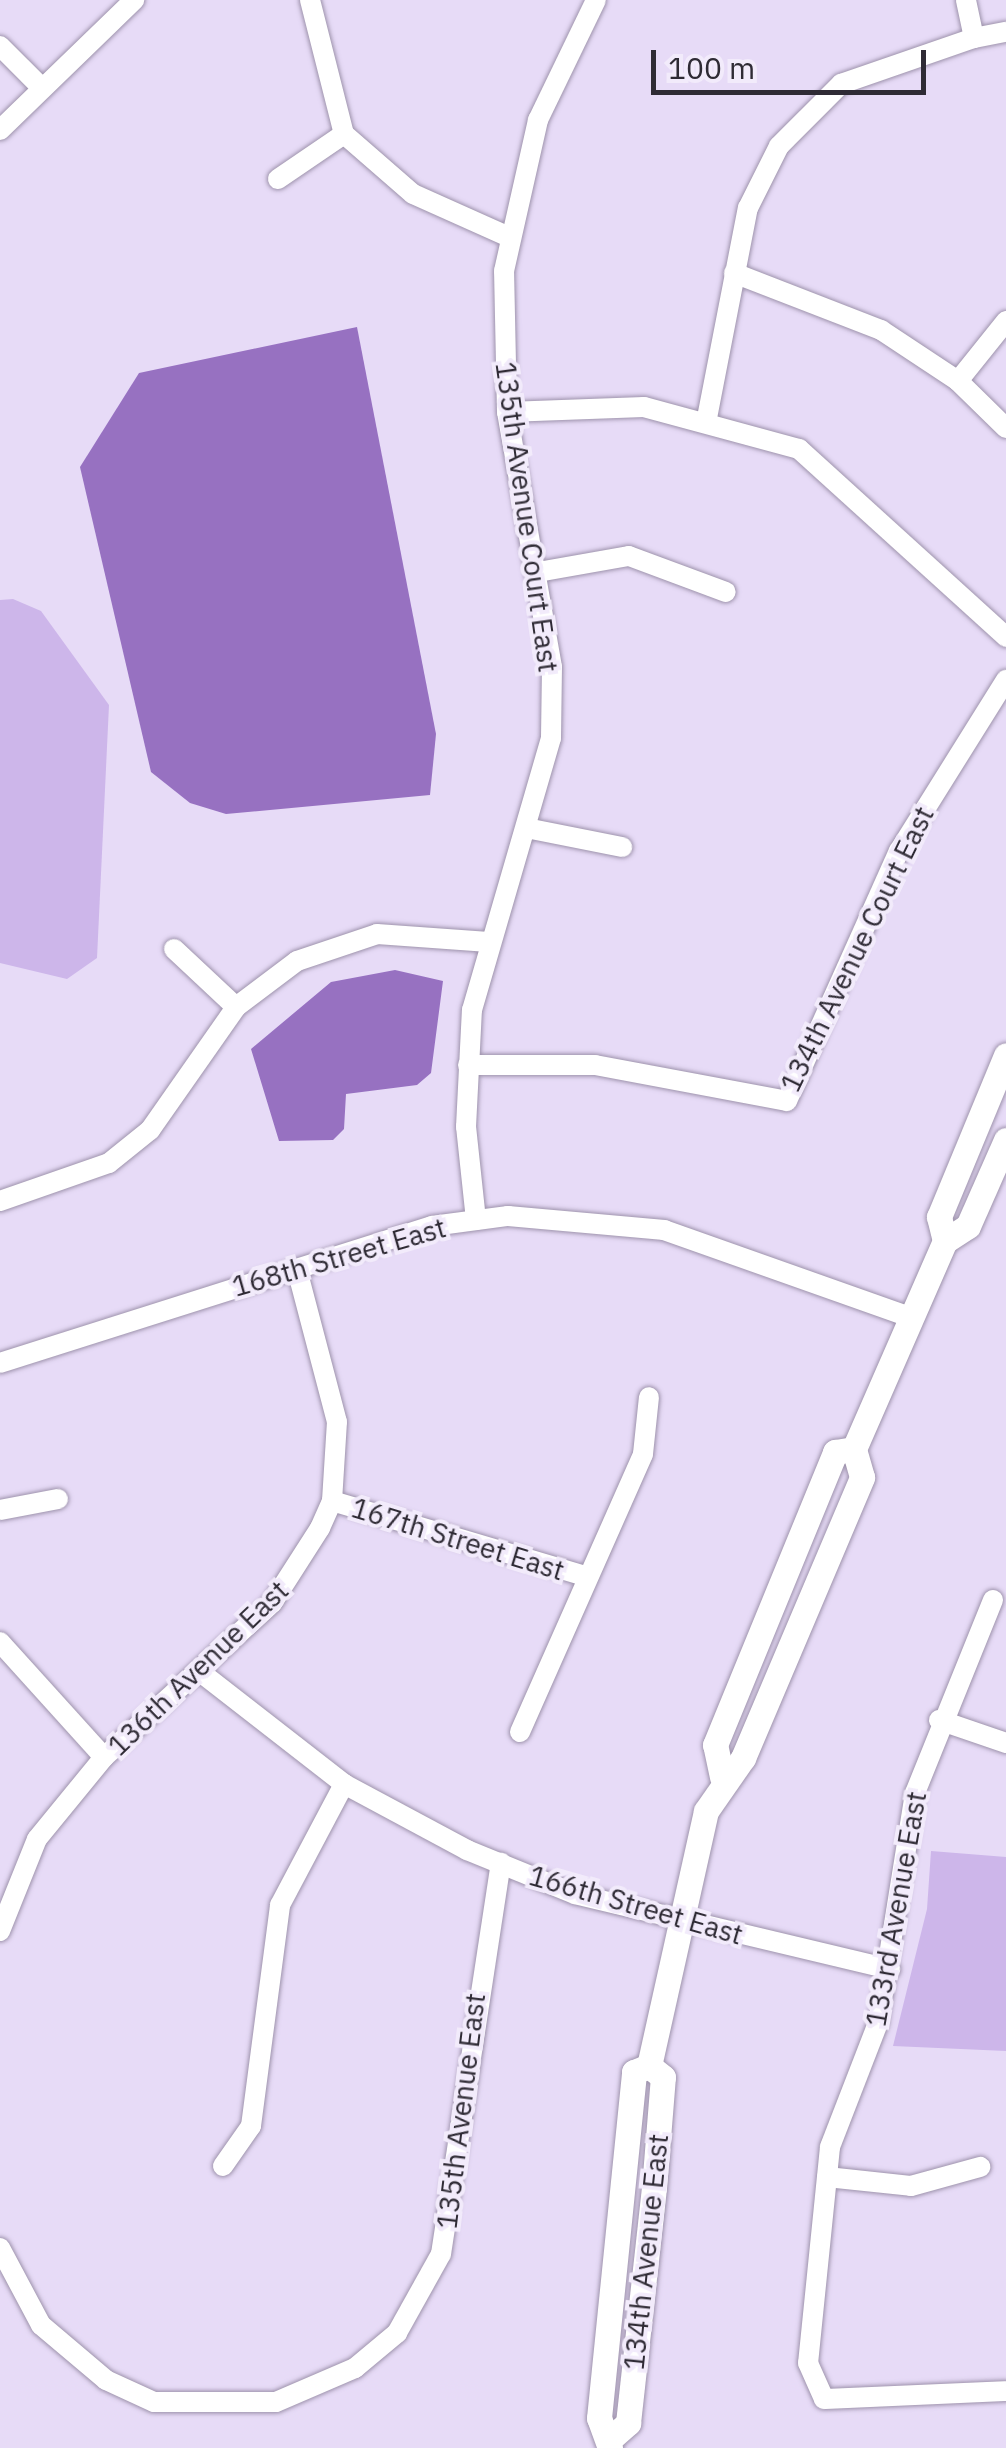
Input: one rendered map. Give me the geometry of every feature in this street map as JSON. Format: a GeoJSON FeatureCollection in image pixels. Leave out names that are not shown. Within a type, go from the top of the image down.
{"type":"FeatureCollection","features":[{"type":"Feature","properties":{"kind":"street"},"geometry":{"type":"LineString","coordinates":[[0,130],[40,86],[134,0]]}},
{"type":"Feature","properties":{"kind":"street"},"geometry":{"type":"LineString","coordinates":[[310,0],[344,134],[412,194],[507,236]]}},
{"type":"Feature","properties":{"kind":"street","name":"135th Avenue Court East"},"geometry":{"type":"LineString","coordinates":[[476,1220],[468,1065],[489,942],[531,829],[552,738],[538,572],[507,412],[507,236],[538,120],[596,0]]}},
{"type":"Feature","properties":{"kind":"street"},"geometry":{"type":"LineString","coordinates":[[966,0],[974,38]]}},
{"type":"Feature","properties":{"kind":"street"},"geometry":{"type":"LineString","coordinates":[[707,418],[734,273],[758,182],[802,114],[880,65],[1006,32]]}},
{"type":"Feature","properties":{"kind":"street"},"geometry":{"type":"LineString","coordinates":[[0,46],[40,86]]}},
{"type":"Feature","properties":{"kind":"street"},"geometry":{"type":"LineString","coordinates":[[278,178],[344,134]]}},
{"type":"Feature","properties":{"kind":"street"},"geometry":{"type":"LineString","coordinates":[[734,273],[881,330],[958,381],[1006,428]]}},
{"type":"Feature","properties":{"kind":"street"},"geometry":{"type":"LineString","coordinates":[[958,381],[1006,321]]}},
{"type":"Feature","properties":{"kind":"street"},"geometry":{"type":"LineString","coordinates":[[507,412],[613,406],[707,418],[799,449],[838,476],[1006,637]]}},
{"type":"Feature","properties":{"kind":"street"},"geometry":{"type":"LineString","coordinates":[[538,572],[629,556],[726,592]]}},
{"type":"Feature","properties":{"kind":"street","name":"134th Avenue Court East"},"geometry":{"type":"LineString","coordinates":[[468,1065],[595,1065],[787,1102],[899,851],[1006,680]]}},
{"type":"Feature","properties":{"kind":"street"},"geometry":{"type":"LineString","coordinates":[[531,829],[622,847]]}},
{"type":"Feature","properties":{"kind":"street"},"geometry":{"type":"LineString","coordinates":[[0,1202],[108,1163],[150,1130],[236,1007],[298,961],[377,934],[489,942]]}},
{"type":"Feature","properties":{"kind":"street"},"geometry":{"type":"LineString","coordinates":[[174,950],[236,1007]]}},
{"type":"Feature","properties":{"kind":"street","name":"134th Avenue East"},"geometry":{"type":"LineString","coordinates":[[611,2443],[598,2418],[642,2069],[676,1920],[722,1777],[743,1758],[862,1477],[854,1449],[912,1318],[1006,1055]]}},
{"type":"Feature","properties":{"kind":"street","name":"134th Avenue East"},"geometry":{"type":"LineString","coordinates":[[942,1229],[968,1226],[1006,1140]]}},
{"type":"Feature","properties":{"kind":"street","name":"168th Street East"},"geometry":{"type":"LineString","coordinates":[[0,1363],[297,1269],[476,1220],[570,1216],[664,1230],[912,1318]]}},
{"type":"Feature","properties":{"kind":"street","name":"136th Avenue East"},"geometry":{"type":"LineString","coordinates":[[0,1931],[22,1861],[104,1757],[288,1584],[332,1501],[332,1390],[297,1269]]}},
{"type":"Feature","properties":{"kind":"street"},"geometry":{"type":"LineString","coordinates":[[520,1732],[585,1576],[643,1454],[649,1397]]}},
{"type":"Feature","properties":{"kind":"street"},"geometry":{"type":"LineString","coordinates":[[0,1510],[58,1499]]}},
{"type":"Feature","properties":{"kind":"street","name":"167th Street East"},"geometry":{"type":"LineString","coordinates":[[332,1501],[585,1576]]}},
{"type":"Feature","properties":{"kind":"street","name":"133rd Avenue East"},"geometry":{"type":"LineString","coordinates":[[993,1600],[940,1720],[915,1793],[890,1970],[868,2051],[836,2119],[808,2363],[824,2399],[1006,2391]]}},
{"type":"Feature","properties":{"kind":"street"},"geometry":{"type":"LineString","coordinates":[[0,1642],[104,1757]]}},
{"type":"Feature","properties":{"kind":"street","name":"166th Street East"},"geometry":{"type":"LineString","coordinates":[[198,1671],[344,1784],[501,1863],[676,1920],[890,1970]]}},
{"type":"Feature","properties":{"kind":"street"},"geometry":{"type":"LineString","coordinates":[[940,1720],[1006,1743]]}},
{"type":"Feature","properties":{"kind":"street"},"geometry":{"type":"LineString","coordinates":[[222,2166],[251,2126],[280,1905],[344,1784]]}},
{"type":"Feature","properties":{"kind":"street","name":"135th Avenue East"},"geometry":{"type":"LineString","coordinates":[[0,2248],[40,2324],[106,2380],[154,2402],[220,2407],[302,2396],[355,2368],[397,2333],[431,2281],[448,2229],[479,1964],[501,1863]]}},
{"type":"Feature","properties":{"kind":"street"},"geometry":{"type":"LineString","coordinates":[[827,2177],[911,2186],[980,2167]]}},
{"type":"Feature","properties":{"kind":"shaded area"},"geometry":{"type":"Polygon","coordinates":[[[357,327],[436,734],[430,795],[226,814],[190,803],[151,772],[80,467],[139,373],[357,327]]]}},
{"type":"Feature","properties":{"kind":"shaded area"},"geometry":{"type":"Polygon","coordinates":[[[13,599],[41,611],[109,705],[97,958],[67,979],[0,963],[0,600],[13,599]]]}},
{"type":"Feature","properties":{"kind":"shaded area"},"geometry":{"type":"Polygon","coordinates":[[[395,970],[443,981],[431,1073],[417,1085],[346,1094],[344,1129],[333,1140],[279,1141],[251,1049],[331,982],[395,970]]]}},
{"type":"Feature","properties":{"kind":"shaded area"},"geometry":{"type":"Polygon","coordinates":[[[931,1851],[1006,1857],[1006,2051],[893,2046],[927,1909],[931,1851]]]}}]}
